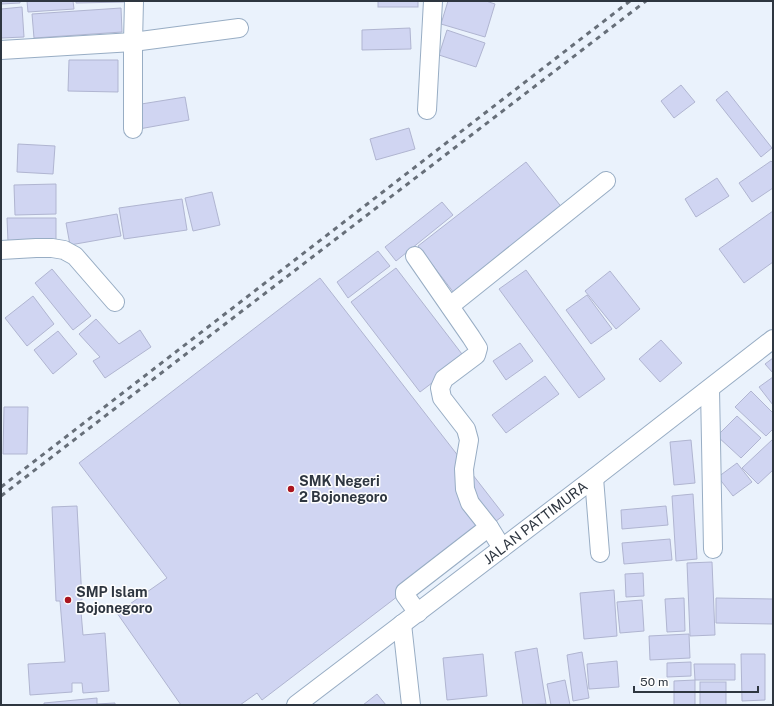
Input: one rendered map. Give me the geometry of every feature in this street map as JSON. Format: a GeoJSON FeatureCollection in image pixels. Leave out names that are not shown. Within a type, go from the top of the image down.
{"type":"FeatureCollection","features":[{"type":"Feature","properties":{"kind":"street"},"geometry":{"type":"LineString","coordinates":[[133,130],[132,42],[134,1]]}},
{"type":"Feature","properties":{"kind":"street"},"geometry":{"type":"LineString","coordinates":[[427,110],[433,1]]}},
{"type":"Feature","properties":{"kind":"street"},"geometry":{"type":"LineString","coordinates":[[1,50],[132,42],[239,28]]}},
{"type":"Feature","properties":{"kind":"street"},"geometry":{"type":"LineString","coordinates":[[450,306],[606,181]]}},
{"type":"Feature","properties":{"kind":"street"},"geometry":{"type":"LineString","coordinates":[[1,250],[52,248],[64,250],[75,256],[115,302]]}},
{"type":"Feature","properties":{"kind":"street"},"geometry":{"type":"LineString","coordinates":[[415,256],[478,348],[476,355],[444,379],[440,388],[442,398],[466,428],[469,440],[464,468],[465,489],[470,503],[489,527],[502,548]]}},
{"type":"Feature","properties":{"kind":"street","name":"JALAN PATTIMURA"},"geometry":{"type":"LineString","coordinates":[[296,705],[710,389],[773,339]]}},
{"type":"Feature","properties":{"kind":"street"},"geometry":{"type":"LineString","coordinates":[[710,389],[713,549]]}},
{"type":"Feature","properties":{"kind":"street"},"geometry":{"type":"LineString","coordinates":[[594,478],[600,553]]}},
{"type":"Feature","properties":{"kind":"street"},"geometry":{"type":"LineString","coordinates":[[418,612],[405,595],[405,592],[489,527]]}},
{"type":"Feature","properties":{"kind":"street"},"geometry":{"type":"LineString","coordinates":[[402,624],[412,705]]}},
{"type":"Feature","properties":{"kind":"building"},"geometry":{"type":"Polygon","coordinates":[[[1,1],[20,1],[20,3],[1,4],[1,1]]]}},
{"type":"Feature","properties":{"kind":"building"},"geometry":{"type":"Polygon","coordinates":[[[27,1],[73,1],[74,9],[28,12],[27,1]]]}},
{"type":"Feature","properties":{"kind":"building"},"geometry":{"type":"Polygon","coordinates":[[[76,1],[125,1],[125,2],[76,3],[76,1]]]}},
{"type":"Feature","properties":{"kind":"building"},"geometry":{"type":"Polygon","coordinates":[[[378,1],[418,1],[418,7],[378,7],[378,1]]]}},
{"type":"Feature","properties":{"kind":"building"},"geometry":{"type":"Polygon","coordinates":[[[448,1],[486,1],[495,4],[485,37],[441,24],[448,1]]]}},
{"type":"Feature","properties":{"kind":"building"},"geometry":{"type":"Polygon","coordinates":[[[22,7],[24,37],[1,38],[1,9],[22,7]]]}},
{"type":"Feature","properties":{"kind":"building"},"geometry":{"type":"Polygon","coordinates":[[[121,8],[122,32],[34,38],[32,14],[121,8]]]}},
{"type":"Feature","properties":{"kind":"building"},"geometry":{"type":"Polygon","coordinates":[[[410,28],[411,49],[362,50],[362,30],[410,28]]]}},
{"type":"Feature","properties":{"kind":"building"},"geometry":{"type":"Polygon","coordinates":[[[447,30],[485,43],[476,67],[439,55],[447,30]]]}},
{"type":"Feature","properties":{"kind":"building"},"geometry":{"type":"Polygon","coordinates":[[[69,60],[118,60],[118,92],[68,91],[69,60]]]}},
{"type":"Feature","properties":{"kind":"building"},"geometry":{"type":"Polygon","coordinates":[[[681,85],[695,102],[674,118],[661,101],[681,85]]]}},
{"type":"Feature","properties":{"kind":"building"},"geometry":{"type":"Polygon","coordinates":[[[727,91],[772,148],[761,157],[716,100],[727,91]]]}},
{"type":"Feature","properties":{"kind":"building"},"geometry":{"type":"Polygon","coordinates":[[[185,97],[189,120],[139,129],[135,105],[185,97]]]}},
{"type":"Feature","properties":{"kind":"building"},"geometry":{"type":"Polygon","coordinates":[[[409,128],[415,149],[376,160],[370,139],[409,128]]]}},
{"type":"Feature","properties":{"kind":"building"},"geometry":{"type":"Polygon","coordinates":[[[18,144],[55,146],[53,174],[17,172],[18,144]]]}},
{"type":"Feature","properties":{"kind":"building"},"geometry":{"type":"Polygon","coordinates":[[[771,161],[773,163],[773,188],[752,202],[739,183],[771,161]]]}},
{"type":"Feature","properties":{"kind":"building"},"geometry":{"type":"Polygon","coordinates":[[[526,162],[563,209],[454,293],[418,246],[526,162]]]}},
{"type":"Feature","properties":{"kind":"building"},"geometry":{"type":"Polygon","coordinates":[[[717,178],[729,196],[696,217],[685,199],[717,178]]]}},
{"type":"Feature","properties":{"kind":"building"},"geometry":{"type":"Polygon","coordinates":[[[56,184],[56,214],[15,215],[14,185],[56,184]]]}},
{"type":"Feature","properties":{"kind":"building"},"geometry":{"type":"Polygon","coordinates":[[[212,192],[220,225],[193,231],[185,198],[212,192]]]}},
{"type":"Feature","properties":{"kind":"building"},"geometry":{"type":"Polygon","coordinates":[[[182,199],[187,230],[124,239],[119,208],[182,199]]]}},
{"type":"Feature","properties":{"kind":"building"},"geometry":{"type":"Polygon","coordinates":[[[442,202],[453,215],[396,261],[385,247],[442,202]]]}},
{"type":"Feature","properties":{"kind":"building"},"geometry":{"type":"Polygon","coordinates":[[[773,211],[773,262],[744,283],[719,249],[773,211]]]}},
{"type":"Feature","properties":{"kind":"building"},"geometry":{"type":"Polygon","coordinates":[[[117,214],[121,236],[70,245],[66,223],[117,214]]]}},
{"type":"Feature","properties":{"kind":"building"},"geometry":{"type":"Polygon","coordinates":[[[7,218],[56,218],[56,242],[8,242],[7,218]]]}},
{"type":"Feature","properties":{"kind":"building"},"geometry":{"type":"Polygon","coordinates":[[[378,251],[390,266],[348,298],[337,282],[378,251]]]}},
{"type":"Feature","properties":{"kind":"building"},"geometry":{"type":"Polygon","coordinates":[[[396,268],[465,358],[420,392],[351,302],[396,268]]]}},
{"type":"Feature","properties":{"kind":"building"},"geometry":{"type":"Polygon","coordinates":[[[52,269],[91,316],[73,330],[35,283],[52,269]]]}},
{"type":"Feature","properties":{"kind":"building"},"geometry":{"type":"Polygon","coordinates":[[[526,270],[605,379],[579,398],[499,289],[526,270]]]}},
{"type":"Feature","properties":{"kind":"building"},"geometry":{"type":"Polygon","coordinates":[[[610,271],[640,309],[616,329],[585,291],[610,271]]]}},
{"type":"Feature","properties":{"kind":"building","name":"SMK Negeri 2 Bojonegoro"},"geometry":{"type":"Polygon","coordinates":[[[320,278],[504,515],[262,700],[257,693],[240,705],[181,705],[117,613],[167,578],[79,463],[320,278]]]}},
{"type":"Feature","properties":{"kind":"building"},"geometry":{"type":"Polygon","coordinates":[[[587,295],[612,329],[591,344],[566,310],[587,295]]]}},
{"type":"Feature","properties":{"kind":"building"},"geometry":{"type":"Polygon","coordinates":[[[33,296],[54,324],[27,346],[5,318],[33,296]]]}},
{"type":"Feature","properties":{"kind":"building"},"geometry":{"type":"Polygon","coordinates":[[[96,319],[119,344],[140,330],[151,347],[105,378],[93,361],[100,357],[79,334],[96,319]]]}},
{"type":"Feature","properties":{"kind":"building"},"geometry":{"type":"Polygon","coordinates":[[[58,331],[77,354],[53,374],[34,350],[58,331]]]}},
{"type":"Feature","properties":{"kind":"building"},"geometry":{"type":"Polygon","coordinates":[[[661,340],[682,363],[660,382],[639,359],[661,340]]]}},
{"type":"Feature","properties":{"kind":"building"},"geometry":{"type":"Polygon","coordinates":[[[520,343],[533,361],[506,380],[493,361],[520,343]]]}},
{"type":"Feature","properties":{"kind":"building"},"geometry":{"type":"Polygon","coordinates":[[[773,358],[773,373],[765,364],[773,358]]]}},
{"type":"Feature","properties":{"kind":"building"},"geometry":{"type":"Polygon","coordinates":[[[545,376],[559,394],[506,433],[492,415],[545,376]]]}},
{"type":"Feature","properties":{"kind":"building"},"geometry":{"type":"Polygon","coordinates":[[[773,377],[773,405],[759,387],[773,377]]]}},
{"type":"Feature","properties":{"kind":"building"},"geometry":{"type":"Polygon","coordinates":[[[751,391],[773,413],[773,429],[766,436],[735,407],[751,391]]]}},
{"type":"Feature","properties":{"kind":"building"},"geometry":{"type":"Polygon","coordinates":[[[4,407],[28,407],[27,454],[3,454],[4,407]]]}},
{"type":"Feature","properties":{"kind":"building"},"geometry":{"type":"Polygon","coordinates":[[[737,416],[761,438],[741,458],[717,436],[737,416]]]}},
{"type":"Feature","properties":{"kind":"building"},"geometry":{"type":"Polygon","coordinates":[[[773,439],[773,470],[758,484],[742,468],[773,439]]]}},
{"type":"Feature","properties":{"kind":"building"},"geometry":{"type":"Polygon","coordinates":[[[691,440],[695,483],[674,485],[670,442],[691,440]]]}},
{"type":"Feature","properties":{"kind":"building"},"geometry":{"type":"Polygon","coordinates":[[[737,463],[752,482],[733,496],[718,477],[737,463]]]}},
{"type":"Feature","properties":{"kind":"building"},"geometry":{"type":"Polygon","coordinates":[[[693,494],[697,559],[676,561],[672,496],[693,494]]]}},
{"type":"Feature","properties":{"kind":"building","name":"SMP Islam Bojonegoro"},"geometry":{"type":"Polygon","coordinates":[[[77,506],[82,600],[80,600],[83,635],[105,633],[109,691],[83,693],[82,683],[72,683],[72,692],[30,695],[28,664],[65,662],[60,601],[56,601],[52,507],[77,506]]]}},
{"type":"Feature","properties":{"kind":"building"},"geometry":{"type":"Polygon","coordinates":[[[666,506],[668,525],[622,529],[621,510],[666,506]]]}},
{"type":"Feature","properties":{"kind":"building"},"geometry":{"type":"Polygon","coordinates":[[[670,539],[672,560],[624,564],[622,543],[670,539]]]}},
{"type":"Feature","properties":{"kind":"building"},"geometry":{"type":"Polygon","coordinates":[[[712,562],[715,635],[690,636],[687,563],[712,562]]]}},
{"type":"Feature","properties":{"kind":"building"},"geometry":{"type":"Polygon","coordinates":[[[643,573],[644,596],[626,597],[625,574],[643,573]]]}},
{"type":"Feature","properties":{"kind":"building"},"geometry":{"type":"Polygon","coordinates":[[[614,590],[617,636],[584,639],[580,593],[614,590]]]}},
{"type":"Feature","properties":{"kind":"building"},"geometry":{"type":"Polygon","coordinates":[[[684,598],[685,631],[667,632],[665,599],[684,598]]]}},
{"type":"Feature","properties":{"kind":"building"},"geometry":{"type":"Polygon","coordinates":[[[716,598],[773,599],[773,624],[716,623],[716,598]]]}},
{"type":"Feature","properties":{"kind":"building"},"geometry":{"type":"Polygon","coordinates":[[[642,600],[644,631],[620,633],[617,602],[642,600]]]}},
{"type":"Feature","properties":{"kind":"building"},"geometry":{"type":"Polygon","coordinates":[[[689,634],[690,658],[650,660],[649,636],[689,634]]]}},
{"type":"Feature","properties":{"kind":"building"},"geometry":{"type":"Polygon","coordinates":[[[537,648],[546,704],[523,705],[515,652],[537,648]]]}},
{"type":"Feature","properties":{"kind":"building"},"geometry":{"type":"Polygon","coordinates":[[[582,652],[589,698],[573,701],[567,655],[582,652]]]}},
{"type":"Feature","properties":{"kind":"building"},"geometry":{"type":"Polygon","coordinates":[[[483,654],[487,696],[447,700],[443,658],[483,654]]]}},
{"type":"Feature","properties":{"kind":"building"},"geometry":{"type":"Polygon","coordinates":[[[741,654],[765,654],[765,700],[742,701],[741,654]]]}},
{"type":"Feature","properties":{"kind":"building"},"geometry":{"type":"Polygon","coordinates":[[[617,661],[619,687],[589,689],[587,664],[617,661]]]}},
{"type":"Feature","properties":{"kind":"building"},"geometry":{"type":"Polygon","coordinates":[[[691,662],[691,676],[667,677],[667,663],[691,662]]]}},
{"type":"Feature","properties":{"kind":"building"},"geometry":{"type":"Polygon","coordinates":[[[694,664],[735,664],[735,680],[695,680],[694,664]]]}},
{"type":"Feature","properties":{"kind":"building"},"geometry":{"type":"Polygon","coordinates":[[[565,680],[570,705],[551,705],[547,684],[565,680]]]}},
{"type":"Feature","properties":{"kind":"building"},"geometry":{"type":"Polygon","coordinates":[[[695,680],[695,705],[674,705],[674,681],[695,680]]]}},
{"type":"Feature","properties":{"kind":"building"},"geometry":{"type":"Polygon","coordinates":[[[700,682],[726,682],[726,705],[700,705],[700,682]]]}},
{"type":"Feature","properties":{"kind":"building"},"geometry":{"type":"Polygon","coordinates":[[[377,694],[386,705],[363,705],[377,694]]]}},
{"type":"Feature","properties":{"kind":"building"},"geometry":{"type":"Polygon","coordinates":[[[97,698],[97,704],[115,703],[115,705],[44,705],[44,703],[97,698]]]}},
{"type":"Feature","properties":{"kind":"railway"},"geometry":{"type":"LineString","coordinates":[[1,487],[630,1]]}},
{"type":"Feature","properties":{"kind":"railway"},"geometry":{"type":"LineString","coordinates":[[1,496],[646,1]]}},
{"type":"Feature","properties":{"kind":"place","name":"SMK Negeri 2 Bojonegoro"},"geometry":{"type":"Point","coordinates":[291,489]}},
{"type":"Feature","properties":{"kind":"place","name":"SMP Islam Bojonegoro"},"geometry":{"type":"Point","coordinates":[68,600]}}]}
